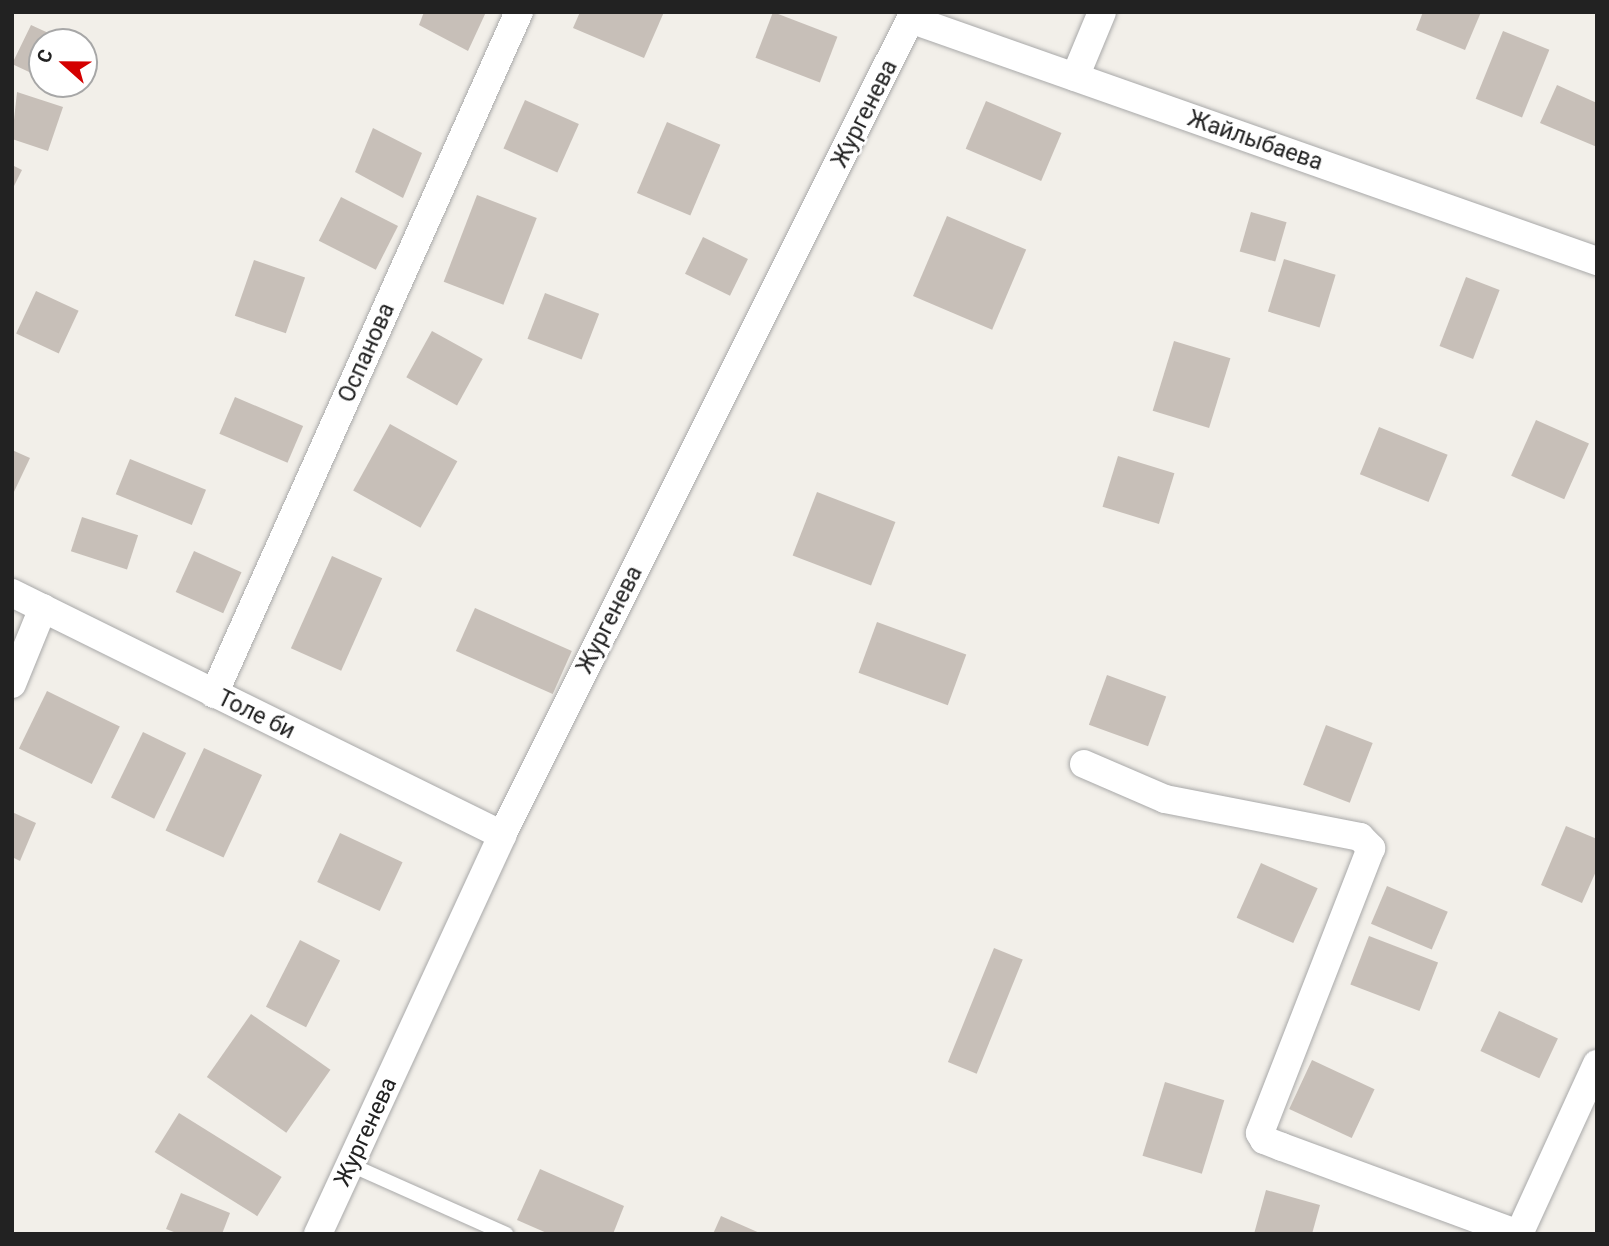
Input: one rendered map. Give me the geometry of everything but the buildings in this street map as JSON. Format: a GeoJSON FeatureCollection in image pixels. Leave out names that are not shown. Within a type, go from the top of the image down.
{"type":"FeatureCollection","features":[{"type":"Feature","properties":{"kind":"street","name":"Оспанова"},"geometry":{"type":"LineString","coordinates":[[214,694],[519,12]]}},
{"type":"Feature","properties":{"kind":"street"},"geometry":{"type":"LineString","coordinates":[[1075,77],[1102,12]]}},
{"type":"Feature","properties":{"kind":"street","name":"Жайлыбаева"},"geometry":{"type":"LineString","coordinates":[[914,16],[1075,77],[1597,261]]}},
{"type":"Feature","properties":{"kind":"street","name":"Жургенева"},"geometry":{"type":"LineString","coordinates":[[318,1234],[502,835],[914,16]]}},
{"type":"Feature","properties":{"kind":"street","name":"Толе би"},"geometry":{"type":"LineString","coordinates":[[12,593],[502,835]]}},
{"type":"Feature","properties":{"kind":"street"},"geometry":{"type":"LineString","coordinates":[[12,684],[43,608]]}},
{"type":"Feature","properties":{"kind":"street"},"geometry":{"type":"LineString","coordinates":[[1084,764],[1165,799],[1360,837],[1371,848],[1260,1133],[1264,1140],[1518,1234],[1597,1064]]}},
{"type":"Feature","properties":{"kind":"lane"},"geometry":{"type":"LineString","coordinates":[[351,1165],[506,1234]]}}]}
